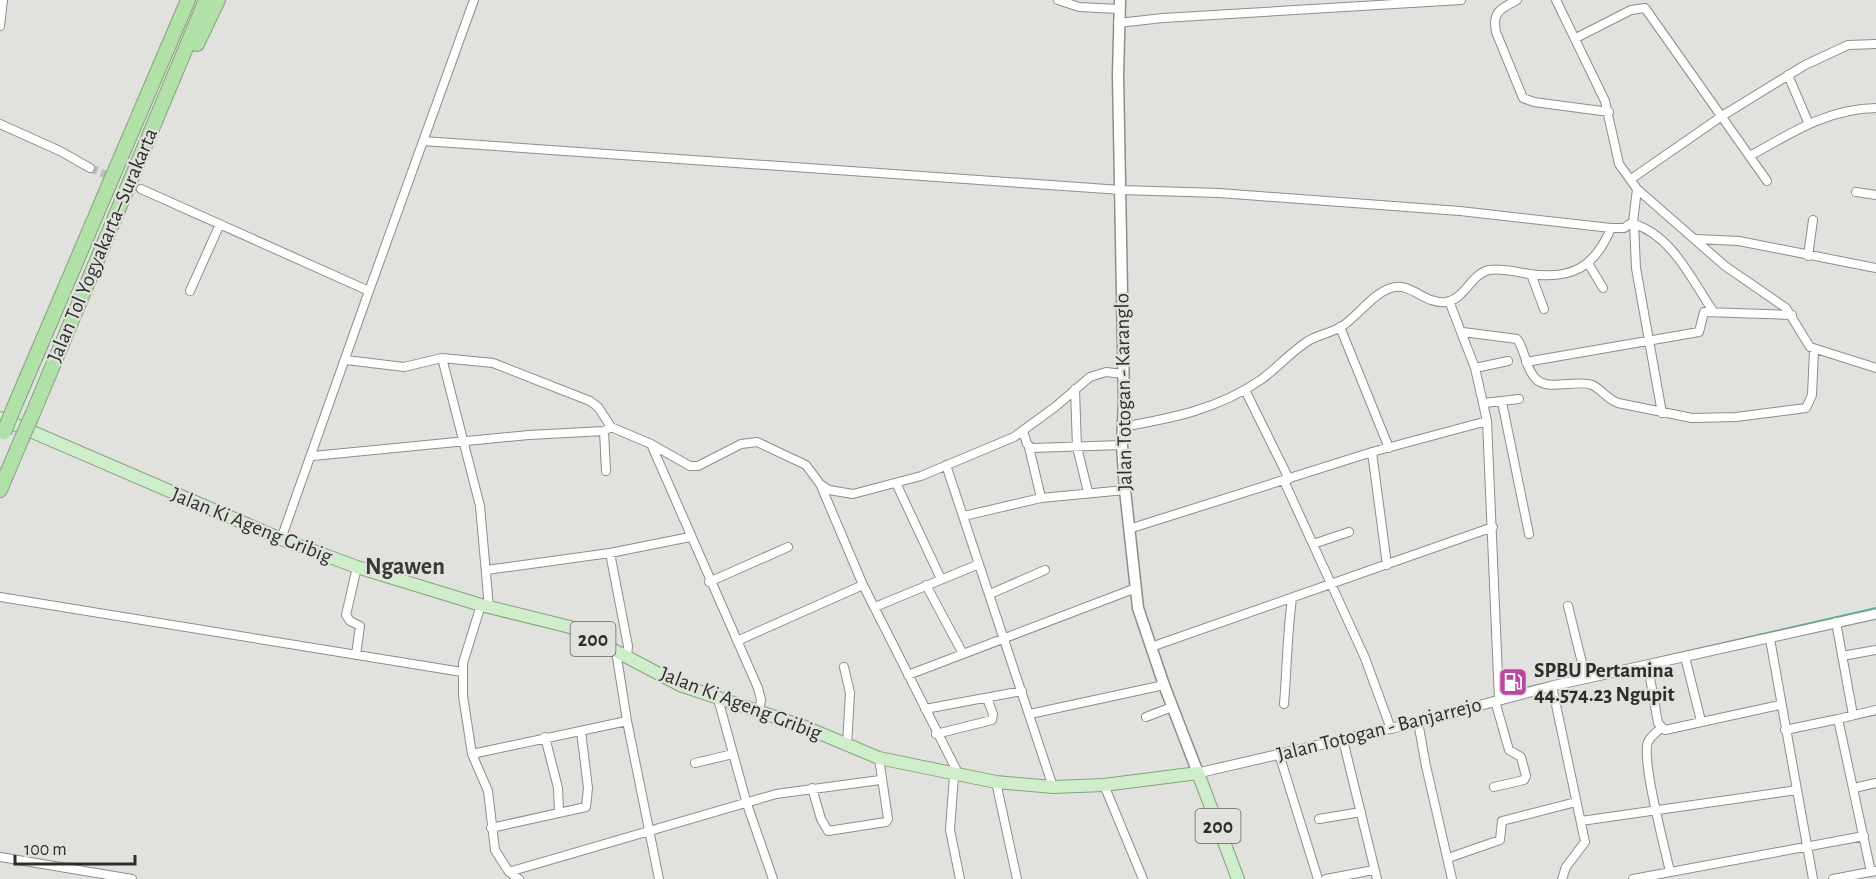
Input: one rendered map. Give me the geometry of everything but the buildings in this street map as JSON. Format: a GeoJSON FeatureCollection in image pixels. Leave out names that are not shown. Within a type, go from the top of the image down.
{"type":"FeatureCollection","features":[{"type":"Feature","properties":{"kind":"highway"},"geometry":{"type":"LineString","coordinates":[[136,120],[181,0]]}},
{"type":"Feature","properties":{"kind":"highway","name":"Jalan Tol Yogyakarta–Surakarta"},"geometry":{"type":"LineString","coordinates":[[2,436],[188,0]]}},
{"type":"Feature","properties":{"kind":"highway","name":"Jalan Tol Yogyakarta–Surakarta"},"geometry":{"type":"LineString","coordinates":[[0,490],[206,0]]}},
{"type":"Feature","properties":{"kind":"highway"},"geometry":{"type":"LineString","coordinates":[[105,236],[218,0]]}},
{"type":"Feature","properties":{"kind":"main road","name":"Jalan Totogan - Karanglo"},"geometry":{"type":"LineString","coordinates":[[1118,13],[1122,446],[1129,529],[1141,616],[1164,685],[1198,773]]}},
{"type":"Feature","properties":{"kind":"main road","name":"Jalan Ki Ageng Gribig"},"geometry":{"type":"LineString","coordinates":[[0,418],[281,539],[357,567],[485,606],[570,627],[680,685],[759,711],[879,759],[956,776],[1053,787],[1104,785],[1198,773]]}},
{"type":"Feature","properties":{"kind":"main road","name":"200"},"geometry":{"type":"LineString","coordinates":[[1198,773],[1238,879]]}},
{"type":"Feature","properties":{"kind":"street"},"geometry":{"type":"LineString","coordinates":[[0,26],[3,0]]}},
{"type":"Feature","properties":{"kind":"street"},"geometry":{"type":"LineString","coordinates":[[281,539],[313,456],[369,291],[474,0]]}},
{"type":"Feature","properties":{"kind":"street"},"geometry":{"type":"LineString","coordinates":[[1058,0],[1079,7],[1162,18],[1461,0]]}},
{"type":"Feature","properties":{"kind":"street"},"geometry":{"type":"LineString","coordinates":[[1514,0],[1498,10],[1494,21],[1496,32],[1523,98],[1533,102],[1609,112]]}},
{"type":"Feature","properties":{"kind":"street"},"geometry":{"type":"LineString","coordinates":[[1556,0],[1576,38],[1609,112],[1619,164],[1637,189],[1725,266],[1769,295],[1792,315],[1807,344],[1814,350],[1837,354],[1876,368]]}},
{"type":"Feature","properties":{"kind":"street"},"geometry":{"type":"LineString","coordinates":[[1576,38],[1631,10],[1645,8],[1767,181]]}},
{"type":"Feature","properties":{"kind":"street"},"geometry":{"type":"LineString","coordinates":[[1631,179],[1722,116],[1788,75],[1848,45],[1876,44]]}},
{"type":"Feature","properties":{"kind":"street"},"geometry":{"type":"LineString","coordinates":[[1788,75],[1808,122]]}},
{"type":"Feature","properties":{"kind":"street"},"geometry":{"type":"LineString","coordinates":[[1750,156],[1808,122],[1844,111],[1876,108]]}},
{"type":"Feature","properties":{"kind":"street"},"geometry":{"type":"LineString","coordinates":[[0,124],[60,151],[90,168]]}},
{"type":"Feature","properties":{"kind":"street"},"geometry":{"type":"LineString","coordinates":[[423,141],[1121,190],[1219,193],[1448,210],[1611,228],[1631,225],[1649,230],[1664,241],[1713,311]]}},
{"type":"Feature","properties":{"kind":"street"},"geometry":{"type":"LineString","coordinates":[[141,189],[369,291]]}},
{"type":"Feature","properties":{"kind":"street"},"geometry":{"type":"LineString","coordinates":[[1637,189],[1631,225],[1636,268],[1662,413]]}},
{"type":"Feature","properties":{"kind":"street"},"geometry":{"type":"LineString","coordinates":[[1856,192],[1876,195]]}},
{"type":"Feature","properties":{"kind":"street"},"geometry":{"type":"LineString","coordinates":[[1808,256],[1813,220]]}},
{"type":"Feature","properties":{"kind":"street"},"geometry":{"type":"LineString","coordinates":[[190,291],[220,224]]}},
{"type":"Feature","properties":{"kind":"street"},"geometry":{"type":"LineString","coordinates":[[1122,427],[1204,410],[1245,390],[1310,340],[1340,327],[1391,288],[1407,288],[1432,301],[1449,301],[1486,271],[1507,270],[1531,274],[1565,273],[1588,263],[1601,252],[1611,228]]}},
{"type":"Feature","properties":{"kind":"street"},"geometry":{"type":"LineString","coordinates":[[1696,239],[1739,241],[1876,268]]}},
{"type":"Feature","properties":{"kind":"street"},"geometry":{"type":"LineString","coordinates":[[1588,263],[1603,288]]}},
{"type":"Feature","properties":{"kind":"street"},"geometry":{"type":"LineString","coordinates":[[1531,274],[1544,309]]}},
{"type":"Feature","properties":{"kind":"street"},"geometry":{"type":"LineString","coordinates":[[1449,301],[1463,332],[1475,368],[1487,421],[1493,527],[1497,701],[1509,750],[1521,757],[1526,776],[1524,780],[1494,787]]}},
{"type":"Feature","properties":{"kind":"street"},"geometry":{"type":"LineString","coordinates":[[1526,362],[1699,332],[1702,313],[1713,311],[1792,315]]}},
{"type":"Feature","properties":{"kind":"street"},"geometry":{"type":"LineString","coordinates":[[1340,327],[1389,447]]}},
{"type":"Feature","properties":{"kind":"street"},"geometry":{"type":"LineString","coordinates":[[1463,332],[1517,339],[1534,376],[1544,384],[1592,385],[1613,401],[1692,418],[1716,418],[1806,408],[1812,395],[1814,350]]}},
{"type":"Feature","properties":{"kind":"street"},"geometry":{"type":"LineString","coordinates":[[346,360],[404,367],[442,358],[493,363],[590,401],[598,407],[608,429],[606,471]]}},
{"type":"Feature","properties":{"kind":"street"},"geometry":{"type":"LineString","coordinates":[[442,358],[480,506],[487,570],[485,606],[462,672],[472,754],[488,791],[495,850],[508,873],[519,879]]}},
{"type":"Feature","properties":{"kind":"street"},"geometry":{"type":"LineString","coordinates":[[1475,368],[1508,361]]}},
{"type":"Feature","properties":{"kind":"street"},"geometry":{"type":"LineString","coordinates":[[820,484],[838,493],[853,494],[896,483],[946,465],[1023,431],[1095,374],[1123,374]]}},
{"type":"Feature","properties":{"kind":"street"},"geometry":{"type":"LineString","coordinates":[[1075,389],[1077,447],[1088,492]]}},
{"type":"Feature","properties":{"kind":"street"},"geometry":{"type":"LineString","coordinates":[[1245,390],[1365,658],[1390,729]]}},
{"type":"Feature","properties":{"kind":"street"},"geometry":{"type":"LineString","coordinates":[[1484,403],[1519,399]]}},
{"type":"Feature","properties":{"kind":"street"},"geometry":{"type":"LineString","coordinates":[[1502,402],[1529,534]]}},
{"type":"Feature","properties":{"kind":"street"},"geometry":{"type":"LineString","coordinates":[[1129,529],[1372,452],[1487,421]]}},
{"type":"Feature","properties":{"kind":"street"},"geometry":{"type":"LineString","coordinates":[[313,456],[608,429],[651,444],[690,466],[698,466],[741,444],[757,442],[806,465],[820,484],[863,585],[956,776],[950,830],[960,879]]}},
{"type":"Feature","properties":{"kind":"street"},"geometry":{"type":"LineString","coordinates":[[1023,431],[1041,498]]}},
{"type":"Feature","properties":{"kind":"street"},"geometry":{"type":"LineString","coordinates":[[651,444],[709,582],[758,688],[761,700],[759,711]]}},
{"type":"Feature","properties":{"kind":"street"},"geometry":{"type":"LineString","coordinates":[[1029,447],[1122,446]]}},
{"type":"Feature","properties":{"kind":"street"},"geometry":{"type":"LineString","coordinates":[[1372,452],[1387,565]]}},
{"type":"Feature","properties":{"kind":"street"},"geometry":{"type":"LineString","coordinates":[[946,465],[1053,787]]}},
{"type":"Feature","properties":{"kind":"street"},"geometry":{"type":"LineString","coordinates":[[896,483],[941,579]]}},
{"type":"Feature","properties":{"kind":"street"},"geometry":{"type":"LineString","coordinates":[[964,516],[1041,498],[1125,490]]}},
{"type":"Feature","properties":{"kind":"street"},"geometry":{"type":"LineString","coordinates":[[1151,647],[1493,527]]}},
{"type":"Feature","properties":{"kind":"street"},"geometry":{"type":"LineString","coordinates":[[1313,544],[1349,532]]}},
{"type":"Feature","properties":{"kind":"street"},"geometry":{"type":"LineString","coordinates":[[487,570],[610,553],[690,537]]}},
{"type":"Feature","properties":{"kind":"street"},"geometry":{"type":"LineString","coordinates":[[709,582],[788,547]]}},
{"type":"Feature","properties":{"kind":"street"},"geometry":{"type":"LineString","coordinates":[[610,553],[628,646],[622,653],[627,721],[659,879]]}},
{"type":"Feature","properties":{"kind":"street"},"geometry":{"type":"LineString","coordinates":[[875,607],[979,564]]}},
{"type":"Feature","properties":{"kind":"street"},"geometry":{"type":"LineString","coordinates":[[356,655],[360,626],[350,621],[346,615],[357,567]]}},
{"type":"Feature","properties":{"kind":"street"},"geometry":{"type":"LineString","coordinates":[[990,594],[1045,570]]}},
{"type":"Feature","properties":{"kind":"street"},"geometry":{"type":"LineString","coordinates":[[736,641],[863,585]]}},
{"type":"Feature","properties":{"kind":"street"},"geometry":{"type":"LineString","coordinates":[[926,585],[962,652]]}},
{"type":"Feature","properties":{"kind":"street"},"geometry":{"type":"LineString","coordinates":[[908,675],[962,652],[1136,588]]}},
{"type":"Feature","properties":{"kind":"street"},"geometry":{"type":"LineString","coordinates":[[0,597],[462,672]]}},
{"type":"Feature","properties":{"kind":"street"},"geometry":{"type":"LineString","coordinates":[[1284,704],[1289,661],[1287,637],[1292,599]]}},
{"type":"Feature","properties":{"kind":"street"},"geometry":{"type":"LineString","coordinates":[[1568,606],[1586,679]]}},
{"type":"Feature","properties":{"kind":"street","name":"Jalan Totogan - Banjarrejo"},"geometry":{"type":"LineString","coordinates":[[1198,773],[1343,741],[1552,686],[1876,614]]}},
{"type":"Feature","properties":{"kind":"street"},"geometry":{"type":"LineString","coordinates":[[1836,622],[1853,715]]}},
{"type":"Feature","properties":{"kind":"street"},"geometry":{"type":"LineString","coordinates":[[1770,639],[1812,879]]}},
{"type":"Feature","properties":{"kind":"street"},"geometry":{"type":"LineString","coordinates":[[1842,656],[1876,650]]}},
{"type":"Feature","properties":{"kind":"street"},"geometry":{"type":"LineString","coordinates":[[1684,657],[1701,721]]}},
{"type":"Feature","properties":{"kind":"street"},"geometry":{"type":"LineString","coordinates":[[1648,666],[1661,729]]}},
{"type":"Feature","properties":{"kind":"street"},"geometry":{"type":"LineString","coordinates":[[844,667],[850,693],[847,745]]}},
{"type":"Feature","properties":{"kind":"street"},"geometry":{"type":"LineString","coordinates":[[1030,714],[1164,685]]}},
{"type":"Feature","properties":{"kind":"street"},"geometry":{"type":"LineString","coordinates":[[1552,686],[1584,844],[1566,867],[1562,879]]}},
{"type":"Feature","properties":{"kind":"street"},"geometry":{"type":"LineString","coordinates":[[925,709],[1022,691]]}},
{"type":"Feature","properties":{"kind":"street"},"geometry":{"type":"LineString","coordinates":[[936,734],[992,720],[993,714],[987,698]]}},
{"type":"Feature","properties":{"kind":"street"},"geometry":{"type":"LineString","coordinates":[[718,699],[747,804],[773,879]]}},
{"type":"Feature","properties":{"kind":"street"},"geometry":{"type":"LineString","coordinates":[[1670,872],[1656,810],[1647,750],[1651,737],[1661,729],[1780,705]]}},
{"type":"Feature","properties":{"kind":"street"},"geometry":{"type":"LineString","coordinates":[[1146,717],[1172,707]]}},
{"type":"Feature","properties":{"kind":"street"},"geometry":{"type":"LineString","coordinates":[[1785,730],[1876,710]]}},
{"type":"Feature","properties":{"kind":"street"},"geometry":{"type":"LineString","coordinates":[[1833,879],[1874,872],[1838,718]]}},
{"type":"Feature","properties":{"kind":"street"},"geometry":{"type":"LineString","coordinates":[[472,754],[627,721]]}},
{"type":"Feature","properties":{"kind":"street"},"geometry":{"type":"LineString","coordinates":[[1418,722],[1452,879]]}},
{"type":"Feature","properties":{"kind":"street"},"geometry":{"type":"LineString","coordinates":[[491,828],[559,812],[581,810],[589,803],[580,731]]}},
{"type":"Feature","properties":{"kind":"street"},"geometry":{"type":"LineString","coordinates":[[545,737],[558,788],[559,812]]}},
{"type":"Feature","properties":{"kind":"street"},"geometry":{"type":"LineString","coordinates":[[1343,741],[1377,879]]}},
{"type":"Feature","properties":{"kind":"street"},"geometry":{"type":"LineString","coordinates":[[695,763],[733,754]]}},
{"type":"Feature","properties":{"kind":"street"},"geometry":{"type":"LineString","coordinates":[[1279,754],[1318,879]]}},
{"type":"Feature","properties":{"kind":"street"},"geometry":{"type":"LineString","coordinates":[[812,788],[824,827],[834,832],[888,819],[880,780],[879,759]]}},
{"type":"Feature","properties":{"kind":"street"},"geometry":{"type":"LineString","coordinates":[[508,873],[776,794],[880,780]]}},
{"type":"Feature","properties":{"kind":"street"},"geometry":{"type":"LineString","coordinates":[[996,782],[1017,879]]}},
{"type":"Feature","properties":{"kind":"street"},"geometry":{"type":"LineString","coordinates":[[1854,788],[1876,783]]}},
{"type":"Feature","properties":{"kind":"street"},"geometry":{"type":"LineString","coordinates":[[1104,785],[1143,879]]}},
{"type":"Feature","properties":{"kind":"street"},"geometry":{"type":"LineString","coordinates":[[1581,822],[1797,790]]}},
{"type":"Feature","properties":{"kind":"street"},"geometry":{"type":"LineString","coordinates":[[1448,858],[1500,840],[1502,821],[1576,802]]}},
{"type":"Feature","properties":{"kind":"street"},"geometry":{"type":"LineString","coordinates":[[1319,819],[1361,812]]}},
{"type":"Feature","properties":{"kind":"street"},"geometry":{"type":"LineString","coordinates":[[1633,879],[1864,836]]}},
{"type":"Feature","properties":{"kind":"street"},"geometry":{"type":"LineString","coordinates":[[0,857],[132,879]]}},
{"type":"Feature","properties":{"kind":"street"},"geometry":{"type":"LineString","coordinates":[[1326,879],[1374,870]]}},
{"type":"Feature","properties":{"kind":"waterway"},"geometry":{"type":"LineString","coordinates":[[1654,659],[1876,608]]}},
{"type":"Feature","properties":{"kind":"waterway"},"geometry":{"type":"LineString","coordinates":[[1507,692],[1543,684]]}},
{"type":"Feature","properties":{"kind":"tunnel"},"geometry":{"type":"LineString","coordinates":[[90,168],[141,189]]}},
{"type":"Feature","properties":{"kind":"place","name":"SPBU Pertamina 44.574.23 Ngupit"},"geometry":{"type":"Point","coordinates":[1513,682]}},
{"type":"Feature","properties":{"kind":"district","name":"Ngawen"},"geometry":{"type":"Point","coordinates":[405,566]}}]}
